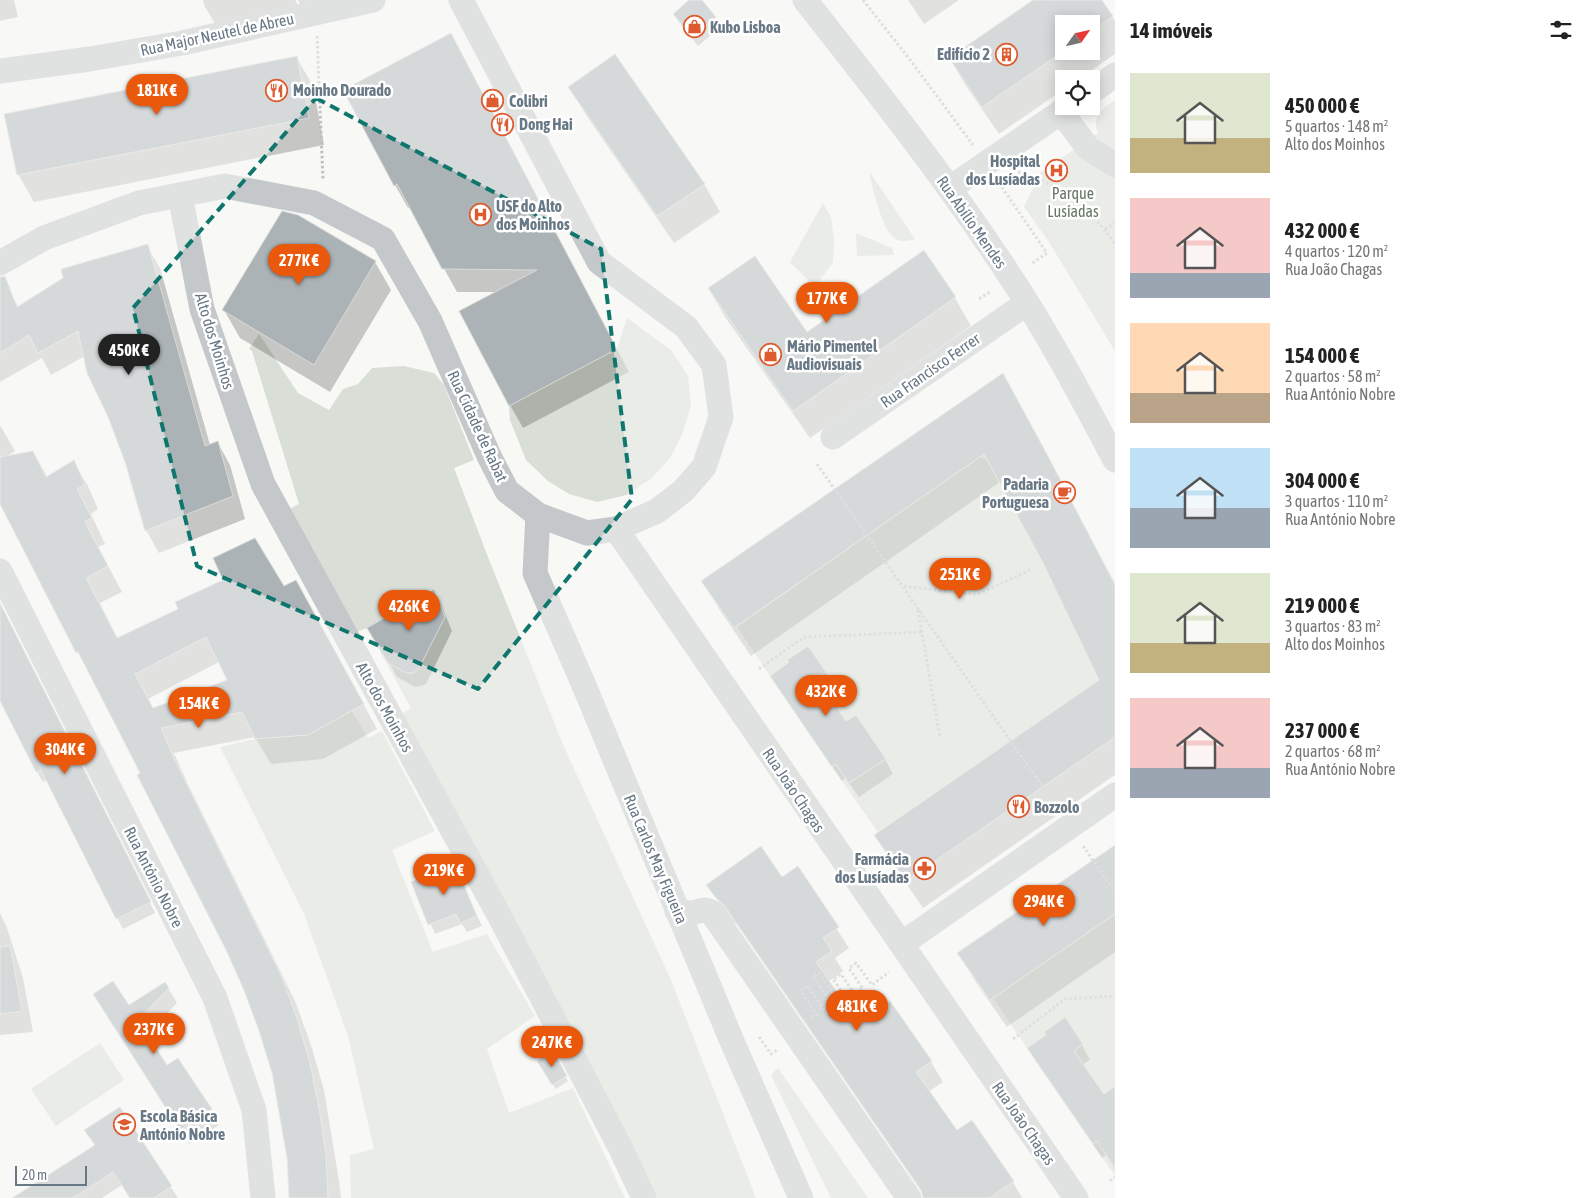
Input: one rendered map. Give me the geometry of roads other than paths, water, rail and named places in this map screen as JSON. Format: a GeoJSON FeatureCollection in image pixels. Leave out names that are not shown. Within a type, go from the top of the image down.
{"type":"FeatureCollection","features":[{"type":"Feature","properties":{"kind":"street","name":"Rua Major Neutel de Abreu"},"geometry":{"type":"LineString","coordinates":[[0,71],[90,59],[182,43],[374,0]]}},
{"type":"Feature","properties":{"kind":"street","name":"Rua Cidade de Rabat"},"geometry":{"type":"LineString","coordinates":[[0,263],[44,238],[139,203],[225,186],[314,203],[383,239],[430,321],[489,456],[508,491],[538,515],[587,533],[616,529],[657,511],[683,491],[704,467],[721,417],[714,365],[686,326],[600,262],[460,0]]}},
{"type":"Feature","properties":{"kind":"street","name":"Rua Abílio Mendes"},"geometry":{"type":"LineString","coordinates":[[805,0],[950,188],[1027,303],[1080,394],[1115,460]]}},
{"type":"Feature","properties":{"kind":"street"},"geometry":{"type":"LineString","coordinates":[[1100,86],[1115,75]]}},
{"type":"Feature","properties":{"kind":"street"},"geometry":{"type":"LineString","coordinates":[[950,188],[1057,115]]}},
{"type":"Feature","properties":{"kind":"street"},"geometry":{"type":"LineString","coordinates":[[1069,115],[1088,148],[1115,165]]}},
{"type":"Feature","properties":{"kind":"street","name":"Alto dos Moinhos"},"geometry":{"type":"LineString","coordinates":[[180,195],[202,309],[263,484],[499,915],[620,1147],[644,1198]]}},
{"type":"Feature","properties":{"kind":"street","name":"Rua Francisco Ferrer"},"geometry":{"type":"LineString","coordinates":[[834,437],[1027,303]]}},
{"type":"Feature","properties":{"kind":"street","name":"Rua Carlos May Figueira"},"geometry":{"type":"LineString","coordinates":[[538,515],[535,573],[583,683],[731,1039],[802,1198]]}},
{"type":"Feature","properties":{"kind":"street","name":"Rua João Chagas"},"geometry":{"type":"LineString","coordinates":[[616,529],[1076,1198]]}},
{"type":"Feature","properties":{"kind":"street","name":"Rua António Nobre"},"geometry":{"type":"LineString","coordinates":[[0,571],[215,998],[254,1110],[263,1198]]}},
{"type":"Feature","properties":{"kind":"street"},"geometry":{"type":"LineString","coordinates":[[913,936],[1115,795]]}},
{"type":"Feature","properties":{"kind":"street"},"geometry":{"type":"LineString","coordinates":[[677,911],[691,913],[702,909],[712,913],[909,1198]]}},
{"type":"Feature","properties":{"kind":"place","name":"Kubo Lisboa"},"geometry":{"type":"Point","coordinates":[694,27]}},
{"type":"Feature","properties":{"kind":"place","name":"Edifício 2"},"geometry":{"type":"Point","coordinates":[1006,54]}},
{"type":"Feature","properties":{"kind":"place","name":"Moinho Dourado"},"geometry":{"type":"Point","coordinates":[277,90]}},
{"type":"Feature","properties":{"kind":"place","name":"Colibri"},"geometry":{"type":"Point","coordinates":[493,101]}},
{"type":"Feature","properties":{"kind":"place","name":"Dong Hai"},"geometry":{"type":"Point","coordinates":[503,124]}},
{"type":"Feature","properties":{"kind":"place","name":"Hospital dos Lusíadas"},"geometry":{"type":"Point","coordinates":[1056,170]}},
{"type":"Feature","properties":{"kind":"place","name":"USF do Alto dos Moinhos"},"geometry":{"type":"Point","coordinates":[480,215]}},
{"type":"Feature","properties":{"kind":"place","name":"Mário Pimentel Audiovisuais"},"geometry":{"type":"Point","coordinates":[771,355]}},
{"type":"Feature","properties":{"kind":"place","name":"Padaria Portuguesa"},"geometry":{"type":"Point","coordinates":[1065,493]}},
{"type":"Feature","properties":{"kind":"place","name":"Bozzolo"},"geometry":{"type":"Point","coordinates":[1018,807]}},
{"type":"Feature","properties":{"kind":"place","name":"Farmácia dos Lusíadas"},"geometry":{"type":"Point","coordinates":[925,868]}},
{"type":"Feature","properties":{"kind":"place","name":"Escola Básica António Nobre"},"geometry":{"type":"Point","coordinates":[124,1125]}},
{"type":"Feature","properties":{"kind":"park label","name":"Parque Lusíadas"},"geometry":{"type":"Point","coordinates":[1073,202]}}]}
